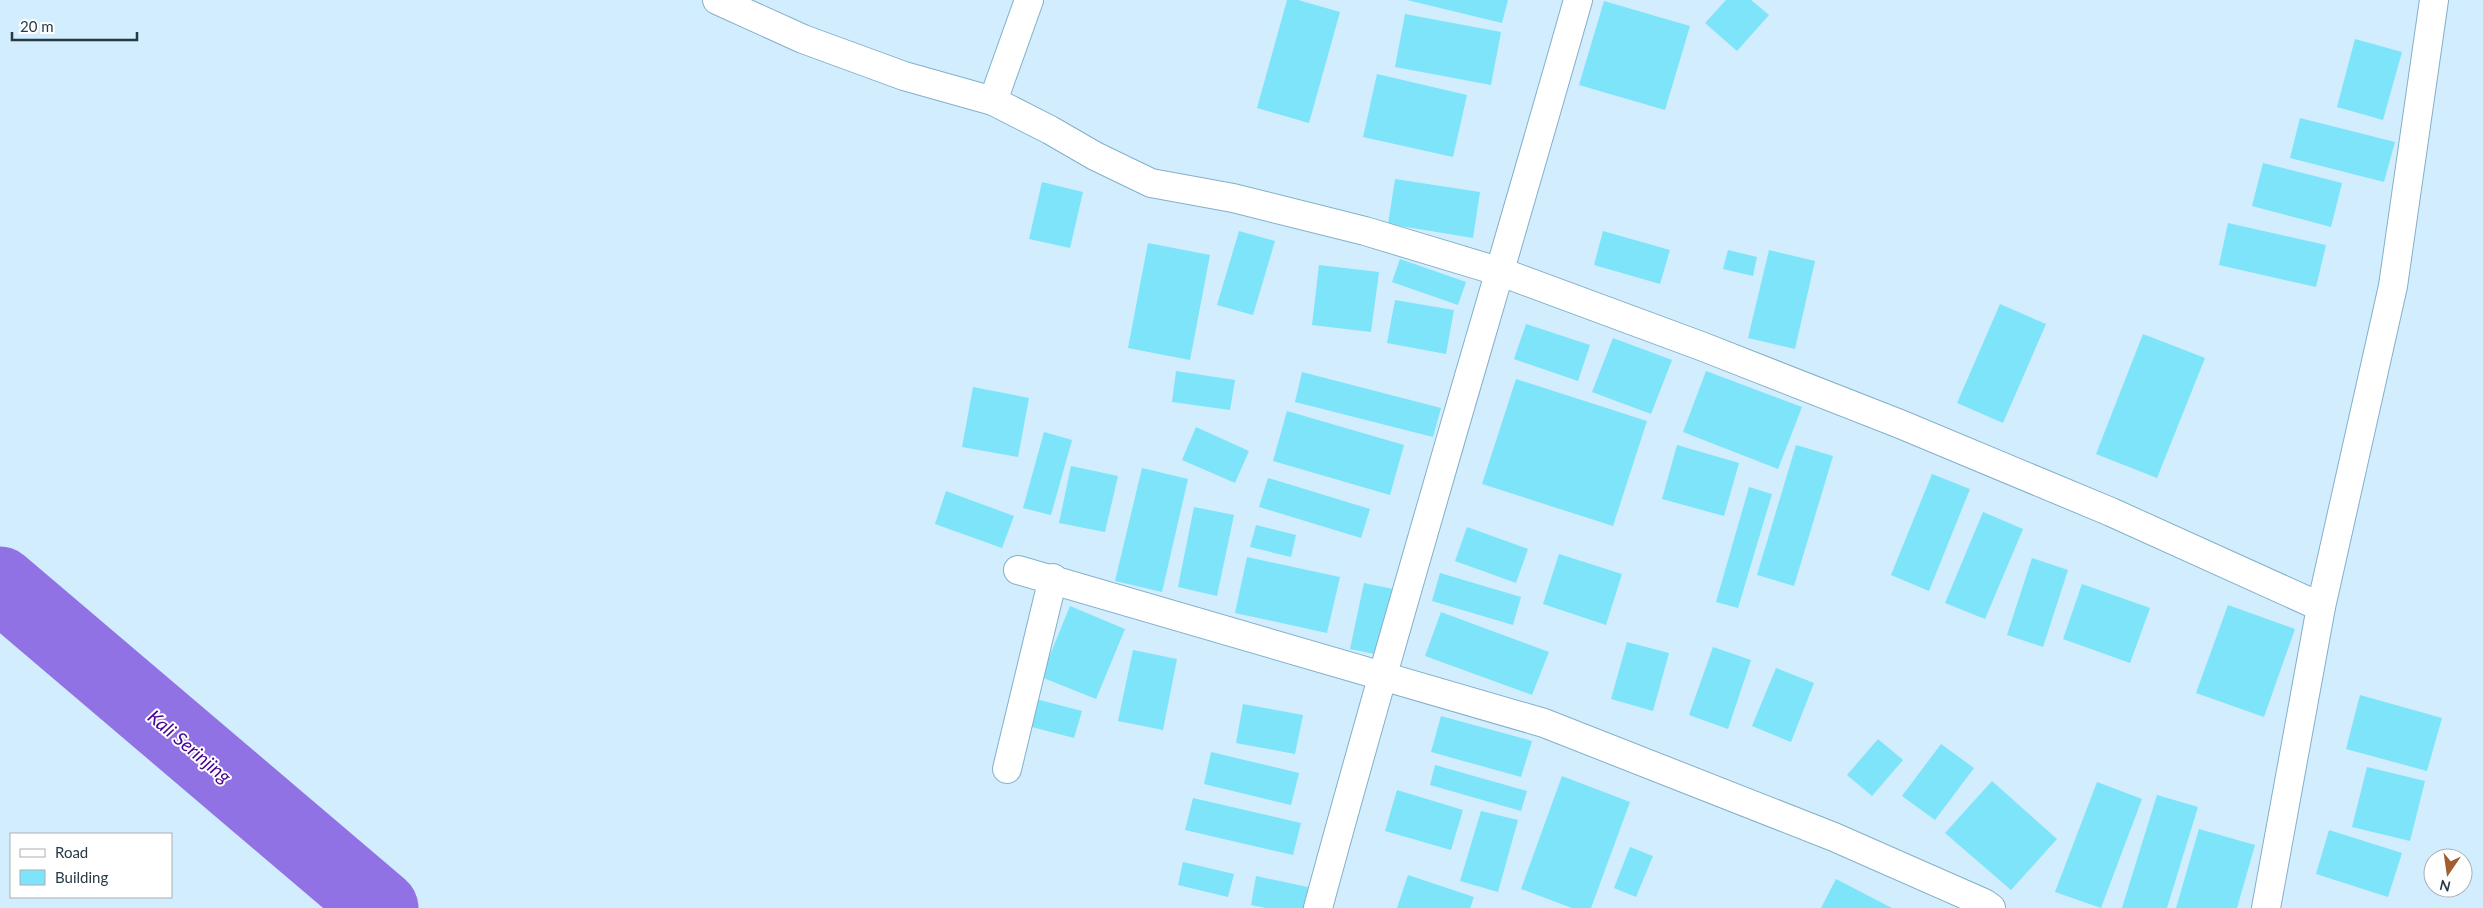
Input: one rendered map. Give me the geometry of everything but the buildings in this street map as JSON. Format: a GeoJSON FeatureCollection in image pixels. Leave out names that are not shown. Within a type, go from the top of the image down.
{"type":"FeatureCollection","features":[{"type":"Feature","properties":{"kind":"street"},"geometry":{"type":"LineString","coordinates":[[717,0],[803,39],[839,53],[904,76],[993,101],[1050,130],[1095,156],[1151,183],[1233,198],[1364,231],[1501,272],[1900,424],[2111,512],[2321,607]]}},
{"type":"Feature","properties":{"kind":"street"},"geometry":{"type":"LineString","coordinates":[[993,101],[1029,0]]}},
{"type":"Feature","properties":{"kind":"street"},"geometry":{"type":"LineString","coordinates":[[1318,908],[1380,677],[1501,272],[1578,0]]}},
{"type":"Feature","properties":{"kind":"street"},"geometry":{"type":"LineString","coordinates":[[2266,908],[2321,607],[2393,286],[2434,0]]}},
{"type":"Feature","properties":{"kind":"street"},"geometry":{"type":"LineString","coordinates":[[1018,570],[1053,578],[1380,677],[1463,698],[1544,723],[1834,837],[1984,902],[1992,908]]}},
{"type":"Feature","properties":{"kind":"street"},"geometry":{"type":"LineString","coordinates":[[1007,768],[1053,578]]}},
{"type":"Feature","properties":{"kind":"waterway","name":"Kali Serinjing"},"geometry":{"type":"LineString","coordinates":[[0,584],[381,908]]}}]}
